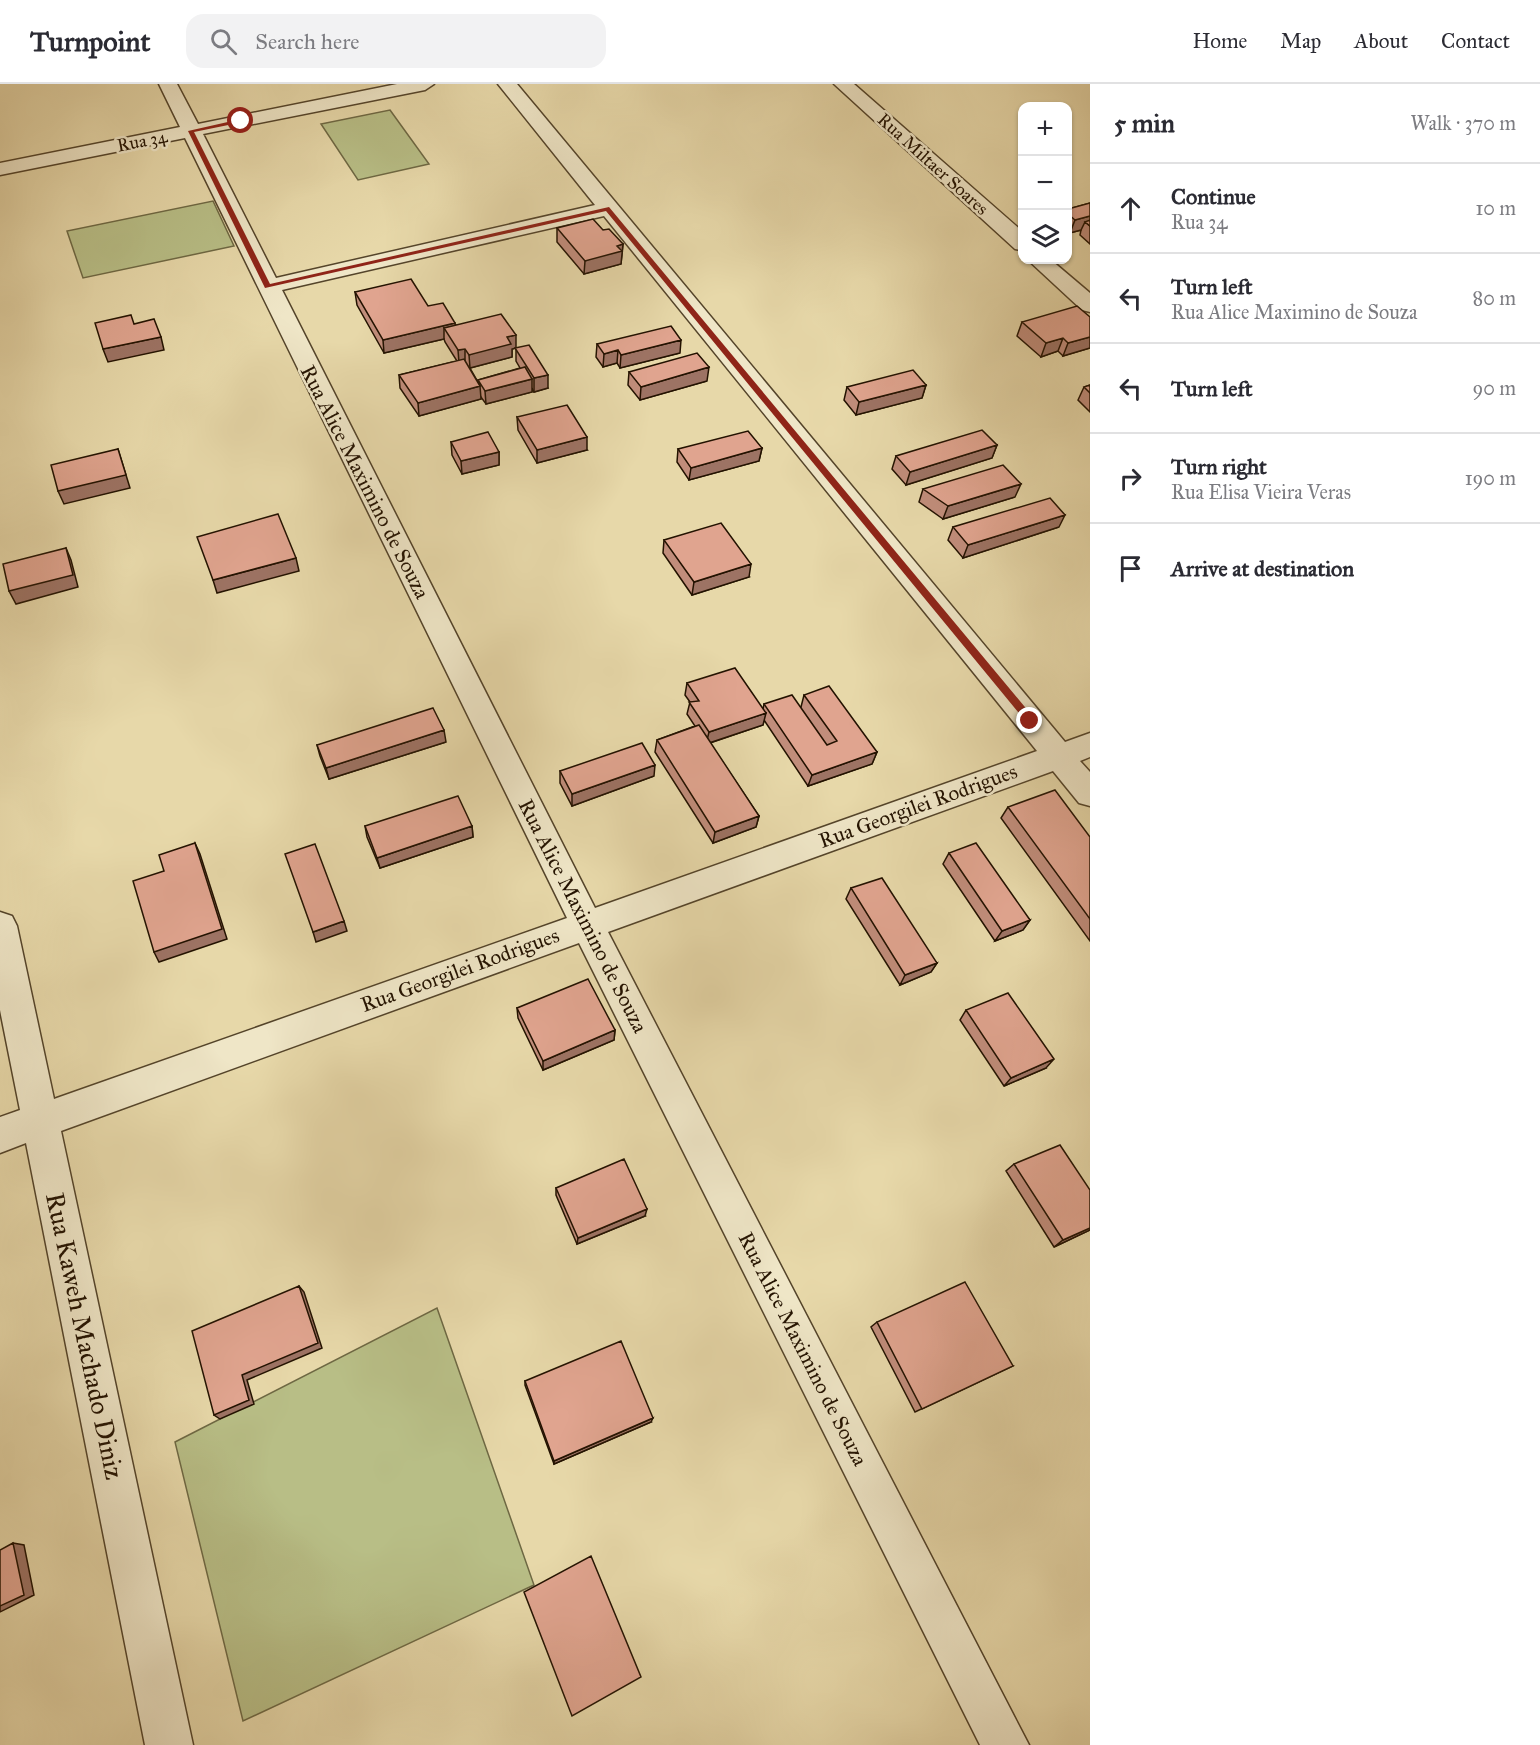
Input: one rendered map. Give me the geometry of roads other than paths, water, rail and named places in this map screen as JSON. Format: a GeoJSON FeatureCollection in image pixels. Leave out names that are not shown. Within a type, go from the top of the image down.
{"type":"FeatureCollection","features":[{"type":"Feature","properties":{"kind":"street","name":"Rua Alice Maximino de Souza"},"geometry":{"type":"LineString","coordinates":[[168,84],[587,925],[1005,1745]]}},
{"type":"Feature","properties":{"kind":"street","name":"Rua 34"},"geometry":{"type":"LineString","coordinates":[[0,169],[424,84]]}},
{"type":"Feature","properties":{"kind":"street"},"geometry":{"type":"LineString","coordinates":[[507,84],[607,209],[1090,794]]}},
{"type":"Feature","properties":{"kind":"street","name":"Rua Miltaer Soares"},"geometry":{"type":"LineString","coordinates":[[843,84],[1018,240]]}},
{"type":"Feature","properties":{"kind":"street"},"geometry":{"type":"LineString","coordinates":[[268,286],[607,209]]}},
{"type":"Feature","properties":{"kind":"street"},"geometry":{"type":"LineString","coordinates":[[1045,264],[1090,304]]}},
{"type":"Feature","properties":{"kind":"street","name":"Rua Georgilei Rodrigues"},"geometry":{"type":"LineString","coordinates":[[0,1135],[1090,745]]}},
{"type":"Feature","properties":{"kind":"street","name":"Rua Kaweh Machado Diniz"},"geometry":{"type":"LineString","coordinates":[[0,927],[169,1745]]}}]}
